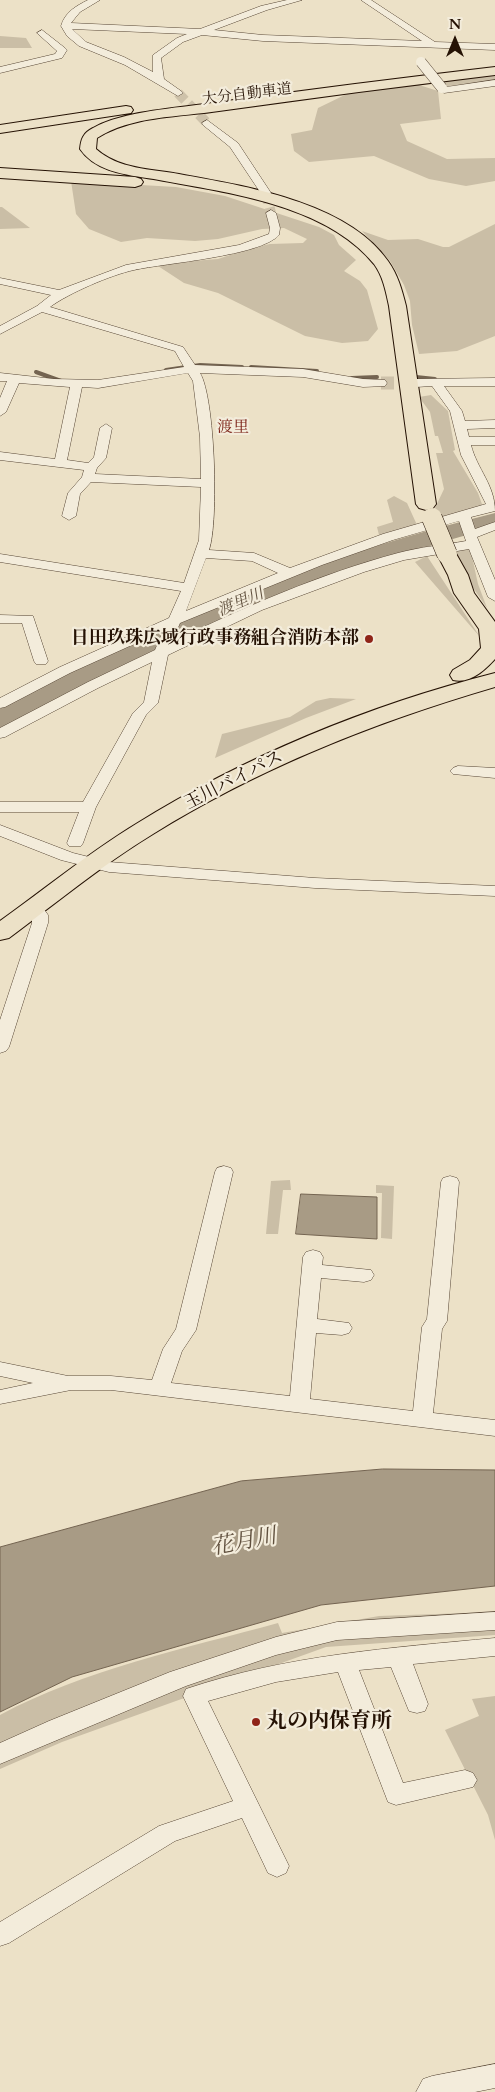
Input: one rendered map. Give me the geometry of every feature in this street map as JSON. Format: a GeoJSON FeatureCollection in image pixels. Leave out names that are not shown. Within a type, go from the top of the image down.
{"type":"FeatureCollection","features":[{"type":"Feature","properties":{"kind":"highway","name":"大分自動車道"},"geometry":{"type":"LineString","coordinates":[[172,96],[495,66]]}},
{"type":"Feature","properties":{"kind":"highway","name":"大分自動車道"},"geometry":{"type":"LineString","coordinates":[[0,129],[218,98],[356,83],[495,71]]}},
{"type":"Feature","properties":{"kind":"highway"},"geometry":{"type":"LineString","coordinates":[[429,511],[394,296],[388,274],[381,262],[368,248],[344,228],[302,209],[252,195],[115,167],[99,160],[93,155],[88,149],[88,141],[92,135],[110,126],[169,113],[333,89],[495,71]]}},
{"type":"Feature","properties":{"kind":"highway"},"geometry":{"type":"LineString","coordinates":[[0,123],[139,103]]}},
{"type":"Feature","properties":{"kind":"highway"},"geometry":{"type":"LineString","coordinates":[[0,169],[179,181]]}},
{"type":"Feature","properties":{"kind":"highway"},"geometry":{"type":"LineString","coordinates":[[0,175],[170,185],[226,194],[290,210],[330,226],[344,235],[372,265],[378,277],[401,440],[464,593],[493,632],[492,649],[478,665],[461,676]]}},
{"type":"Feature","properties":{"kind":"highway","name":"玉川バイパス"},"geometry":{"type":"LineString","coordinates":[[0,912],[124,824],[252,754],[348,713],[461,676],[495,668]]}},
{"type":"Feature","properties":{"kind":"highway","name":"玉川バイパス"},"geometry":{"type":"LineString","coordinates":[[0,933],[35,908],[80,855],[171,813],[225,783],[344,729],[426,700],[495,680]]}},
{"type":"Feature","properties":{"kind":"street"},"geometry":{"type":"LineString","coordinates":[[96,0],[85,4],[72,14],[66,26],[70,36],[84,47],[121,59],[159,79],[172,96]]}},
{"type":"Feature","properties":{"kind":"street"},"geometry":{"type":"LineString","coordinates":[[159,79],[156,57],[180,40],[264,8],[298,0]]}},
{"type":"Feature","properties":{"kind":"street"},"geometry":{"type":"LineString","coordinates":[[365,0],[428,44]]}},
{"type":"Feature","properties":{"kind":"street"},"geometry":{"type":"LineString","coordinates":[[66,26],[202,32],[263,38],[495,46]]}},
{"type":"Feature","properties":{"kind":"street"},"geometry":{"type":"LineString","coordinates":[[0,70],[59,56],[62,50],[42,33]]}},
{"type":"Feature","properties":{"kind":"street"},"geometry":{"type":"LineString","coordinates":[[428,44],[420,57],[421,62],[444,90],[495,83]]}},
{"type":"Feature","properties":{"kind":"street"},"geometry":{"type":"LineString","coordinates":[[207,123],[234,145],[266,193]]}},
{"type":"Feature","properties":{"kind":"street"},"geometry":{"type":"LineString","coordinates":[[0,331],[41,308],[60,294],[140,264],[241,248],[262,241],[274,235],[275,228],[271,213]]}},
{"type":"Feature","properties":{"kind":"street"},"geometry":{"type":"LineString","coordinates":[[0,281],[60,294]]}},
{"type":"Feature","properties":{"kind":"street"},"geometry":{"type":"LineString","coordinates":[[41,308],[179,349],[200,381],[206,437],[208,483],[206,540],[189,588],[163,649],[150,704],[140,712],[88,808],[80,855]]}},
{"type":"Feature","properties":{"kind":"street"},"geometry":{"type":"LineString","coordinates":[[0,377],[77,384],[139,378],[190,367],[304,373],[362,383],[381,384]]}},
{"type":"Feature","properties":{"kind":"street"},"geometry":{"type":"LineString","coordinates":[[0,412],[15,378]]}},
{"type":"Feature","properties":{"kind":"street"},"geometry":{"type":"LineString","coordinates":[[416,383],[495,382]]}},
{"type":"Feature","properties":{"kind":"street"},"geometry":{"type":"LineString","coordinates":[[0,704],[65,670],[175,620],[290,573],[388,537],[494,506],[467,455],[456,411],[436,383]]}},
{"type":"Feature","properties":{"kind":"street"},"geometry":{"type":"LineString","coordinates":[[60,464],[77,384]]}},
{"type":"Feature","properties":{"kind":"street"},"geometry":{"type":"LineString","coordinates":[[460,425],[495,424]]}},
{"type":"Feature","properties":{"kind":"street"},"geometry":{"type":"LineString","coordinates":[[69,516],[74,493],[100,458],[106,428]]}},
{"type":"Feature","properties":{"kind":"street"},"geometry":{"type":"LineString","coordinates":[[463,441],[495,441]]}},
{"type":"Feature","properties":{"kind":"street"},"geometry":{"type":"LineString","coordinates":[[0,456],[60,464],[90,472],[208,483]]}},
{"type":"Feature","properties":{"kind":"street"},"geometry":{"type":"LineString","coordinates":[[464,515],[471,540],[495,596]]}},
{"type":"Feature","properties":{"kind":"street"},"geometry":{"type":"LineString","coordinates":[[0,734],[163,649],[257,607],[359,568],[471,540],[495,526]]}},
{"type":"Feature","properties":{"kind":"street"},"geometry":{"type":"LineString","coordinates":[[201,554],[254,557],[290,573]]}},
{"type":"Feature","properties":{"kind":"street"},"geometry":{"type":"LineString","coordinates":[[0,558],[189,588]]}},
{"type":"Feature","properties":{"kind":"street"},"geometry":{"type":"LineString","coordinates":[[0,619],[28,619],[41,661]]}},
{"type":"Feature","properties":{"kind":"street"},"geometry":{"type":"LineString","coordinates":[[458,771],[495,773]]}},
{"type":"Feature","properties":{"kind":"street"},"geometry":{"type":"LineString","coordinates":[[0,807],[88,808]]}},
{"type":"Feature","properties":{"kind":"street"},"geometry":{"type":"LineString","coordinates":[[0,830],[80,855],[183,874],[306,883],[495,891]]}},
{"type":"Feature","properties":{"kind":"street"},"geometry":{"type":"LineString","coordinates":[[0,1047],[40,923],[40,915],[35,908]]}},
{"type":"Feature","properties":{"kind":"street"},"geometry":{"type":"LineString","coordinates":[[158,1389],[173,1349],[186,1330],[224,1172]]}},
{"type":"Feature","properties":{"kind":"street"},"geometry":{"type":"LineString","coordinates":[[422,1420],[432,1328],[437,1321],[450,1182]]}},
{"type":"Feature","properties":{"kind":"street"},"geometry":{"type":"LineString","coordinates":[[298,1405],[312,1264],[364,1275]]}},
{"type":"Feature","properties":{"kind":"street"},"geometry":{"type":"LineString","coordinates":[[306,1325],[342,1328]]}},
{"type":"Feature","properties":{"kind":"street"},"geometry":{"type":"LineString","coordinates":[[0,1369],[71,1383],[111,1383],[495,1428]]}},
{"type":"Feature","properties":{"kind":"street"},"geometry":{"type":"LineString","coordinates":[[0,1397],[71,1383]]}},
{"type":"Feature","properties":{"kind":"street"},"geometry":{"type":"LineString","coordinates":[[0,1754],[57,1728],[178,1679],[276,1646],[337,1631],[495,1621]]}},
{"type":"Feature","properties":{"kind":"street"},"geometry":{"type":"LineString","coordinates":[[278,1866],[194,1696],[276,1673],[345,1662],[495,1647]]}},
{"type":"Feature","properties":{"kind":"street"},"geometry":{"type":"LineString","coordinates":[[398,1656],[417,1704]]}},
{"type":"Feature","properties":{"kind":"street"},"geometry":{"type":"LineString","coordinates":[[345,1662],[396,1795],[465,1780]]}},
{"type":"Feature","properties":{"kind":"street"},"geometry":{"type":"LineString","coordinates":[[0,1935],[167,1833],[248,1806]]}},
{"type":"Feature","properties":{"kind":"street"},"geometry":{"type":"LineString","coordinates":[[429,2092],[432,2088],[495,2076]]}},
{"type":"Feature","properties":{"kind":"shaded area"},"geometry":{"type":"Polygon","coordinates":[[[0,36],[26,38],[32,48],[0,48],[0,36]]]}},
{"type":"Feature","properties":{"kind":"shaded area"},"geometry":{"type":"Polygon","coordinates":[[[495,75],[495,82],[448,89],[441,80],[495,75]]]}},
{"type":"Feature","properties":{"kind":"shaded area"},"geometry":{"type":"Polygon","coordinates":[[[416,84],[438,91],[441,119],[400,124],[407,141],[447,159],[495,158],[495,181],[466,186],[429,179],[374,156],[309,162],[294,151],[291,134],[312,130],[318,108],[353,91],[416,84]]]}},
{"type":"Feature","properties":{"kind":"shaded area"},"geometry":{"type":"Polygon","coordinates":[[[71,181],[176,187],[225,196],[319,227],[334,235],[339,245],[356,260],[344,271],[360,281],[367,290],[378,329],[368,341],[342,343],[305,336],[218,293],[184,283],[158,266],[179,262],[218,259],[251,248],[270,244],[303,243],[307,239],[284,228],[262,229],[218,239],[195,241],[147,238],[121,242],[89,229],[76,214],[71,181]]]}},
{"type":"Feature","properties":{"kind":"shaded area"},"geometry":{"type":"Polygon","coordinates":[[[0,207],[2,207],[30,228],[0,229],[0,207]]]}},
{"type":"Feature","properties":{"kind":"shaded area"},"geometry":{"type":"Polygon","coordinates":[[[495,224],[495,336],[457,351],[419,354],[412,325],[410,301],[404,285],[390,261],[362,231],[388,240],[418,239],[449,247],[495,224]]]}},
{"type":"Feature","properties":{"kind":"shaded area"},"geometry":{"type":"Polygon","coordinates":[[[431,395],[448,411],[455,450],[453,451],[478,493],[483,507],[440,518],[435,508],[444,489],[436,453],[443,453],[438,436],[435,436],[430,412],[419,397],[431,395]]]}},
{"type":"Feature","properties":{"kind":"shaded area"},"geometry":{"type":"Polygon","coordinates":[[[394,496],[407,503],[417,525],[379,535],[377,527],[393,522],[387,500],[394,496]]]}},
{"type":"Feature","properties":{"kind":"shaded area"},"geometry":{"type":"Polygon","coordinates":[[[466,548],[471,552],[478,584],[487,608],[467,579],[454,549],[466,548]]]}},
{"type":"Feature","properties":{"kind":"shaded area"},"geometry":{"type":"Polygon","coordinates":[[[427,556],[480,637],[415,562],[427,556]]]}},
{"type":"Feature","properties":{"kind":"shaded area"},"geometry":{"type":"Polygon","coordinates":[[[330,698],[356,699],[306,718],[215,758],[222,734],[290,717],[316,701],[330,698]]]}},
{"type":"Feature","properties":{"kind":"shaded area"},"geometry":{"type":"Polygon","coordinates":[[[290,1180],[291,1190],[283,1190],[278,1234],[266,1234],[271,1181],[290,1180]]]}},
{"type":"Feature","properties":{"kind":"shaded area"},"geometry":{"type":"Polygon","coordinates":[[[376,1185],[394,1186],[392,1239],[381,1238],[382,1193],[376,1193],[376,1185]]]}},
{"type":"Feature","properties":{"kind":"shaded area"},"geometry":{"type":"Polygon","coordinates":[[[495,1612],[495,1635],[326,1647],[62,1742],[0,1769],[0,1715],[32,1699],[100,1673],[172,1651],[278,1623],[282,1633],[379,1616],[495,1612]]]}},
{"type":"Feature","properties":{"kind":"shaded area"},"geometry":{"type":"Polygon","coordinates":[[[495,1696],[495,1840],[488,1815],[445,1730],[479,1716],[472,1699],[495,1696]]]}},
{"type":"Feature","properties":{"kind":"water"},"geometry":{"type":"Polygon","coordinates":[[[301,1194],[377,1197],[377,1239],[296,1234],[301,1194]]]}},
{"type":"Feature","properties":{"kind":"water","name":"花月川"},"geometry":{"type":"Polygon","coordinates":[[[383,1469],[495,1470],[495,1586],[321,1605],[72,1677],[0,1712],[0,1547],[241,1481],[383,1469]]]}},
{"type":"Feature","properties":{"kind":"waterway"},"geometry":{"type":"LineString","coordinates":[[166,370],[200,365],[242,367]]}},
{"type":"Feature","properties":{"kind":"waterway"},"geometry":{"type":"LineString","coordinates":[[251,367],[317,371]]}},
{"type":"Feature","properties":{"kind":"waterway"},"geometry":{"type":"LineString","coordinates":[[36,372],[61,381]]}},
{"type":"Feature","properties":{"kind":"waterway"},"geometry":{"type":"LineString","coordinates":[[352,378],[377,377]]}},
{"type":"Feature","properties":{"kind":"waterway"},"geometry":{"type":"LineString","coordinates":[[416,377],[435,379]]}},
{"type":"Feature","properties":{"kind":"waterway","name":"渡里川"},"geometry":{"type":"LineString","coordinates":[[0,720],[46,694],[142,646],[240,603],[392,549],[495,520]]}},
{"type":"Feature","properties":{"kind":"tunnel"},"geometry":{"type":"LineString","coordinates":[[178,93],[207,123]]}},
{"type":"Feature","properties":{"kind":"tunnel"},"geometry":{"type":"LineString","coordinates":[[266,193],[271,213]]}},
{"type":"Feature","properties":{"kind":"tunnel"},"geometry":{"type":"LineString","coordinates":[[381,383],[416,383]]}},
{"type":"Feature","properties":{"kind":"place","name":"日田玖珠広域行政事務組合消防本部"},"geometry":{"type":"Point","coordinates":[369,639]}},
{"type":"Feature","properties":{"kind":"place","name":"丸の内保育所"},"geometry":{"type":"Point","coordinates":[256,1722]}},
{"type":"Feature","properties":{"kind":"district","name":"渡里"},"geometry":{"type":"Point","coordinates":[233,428]}}]}
